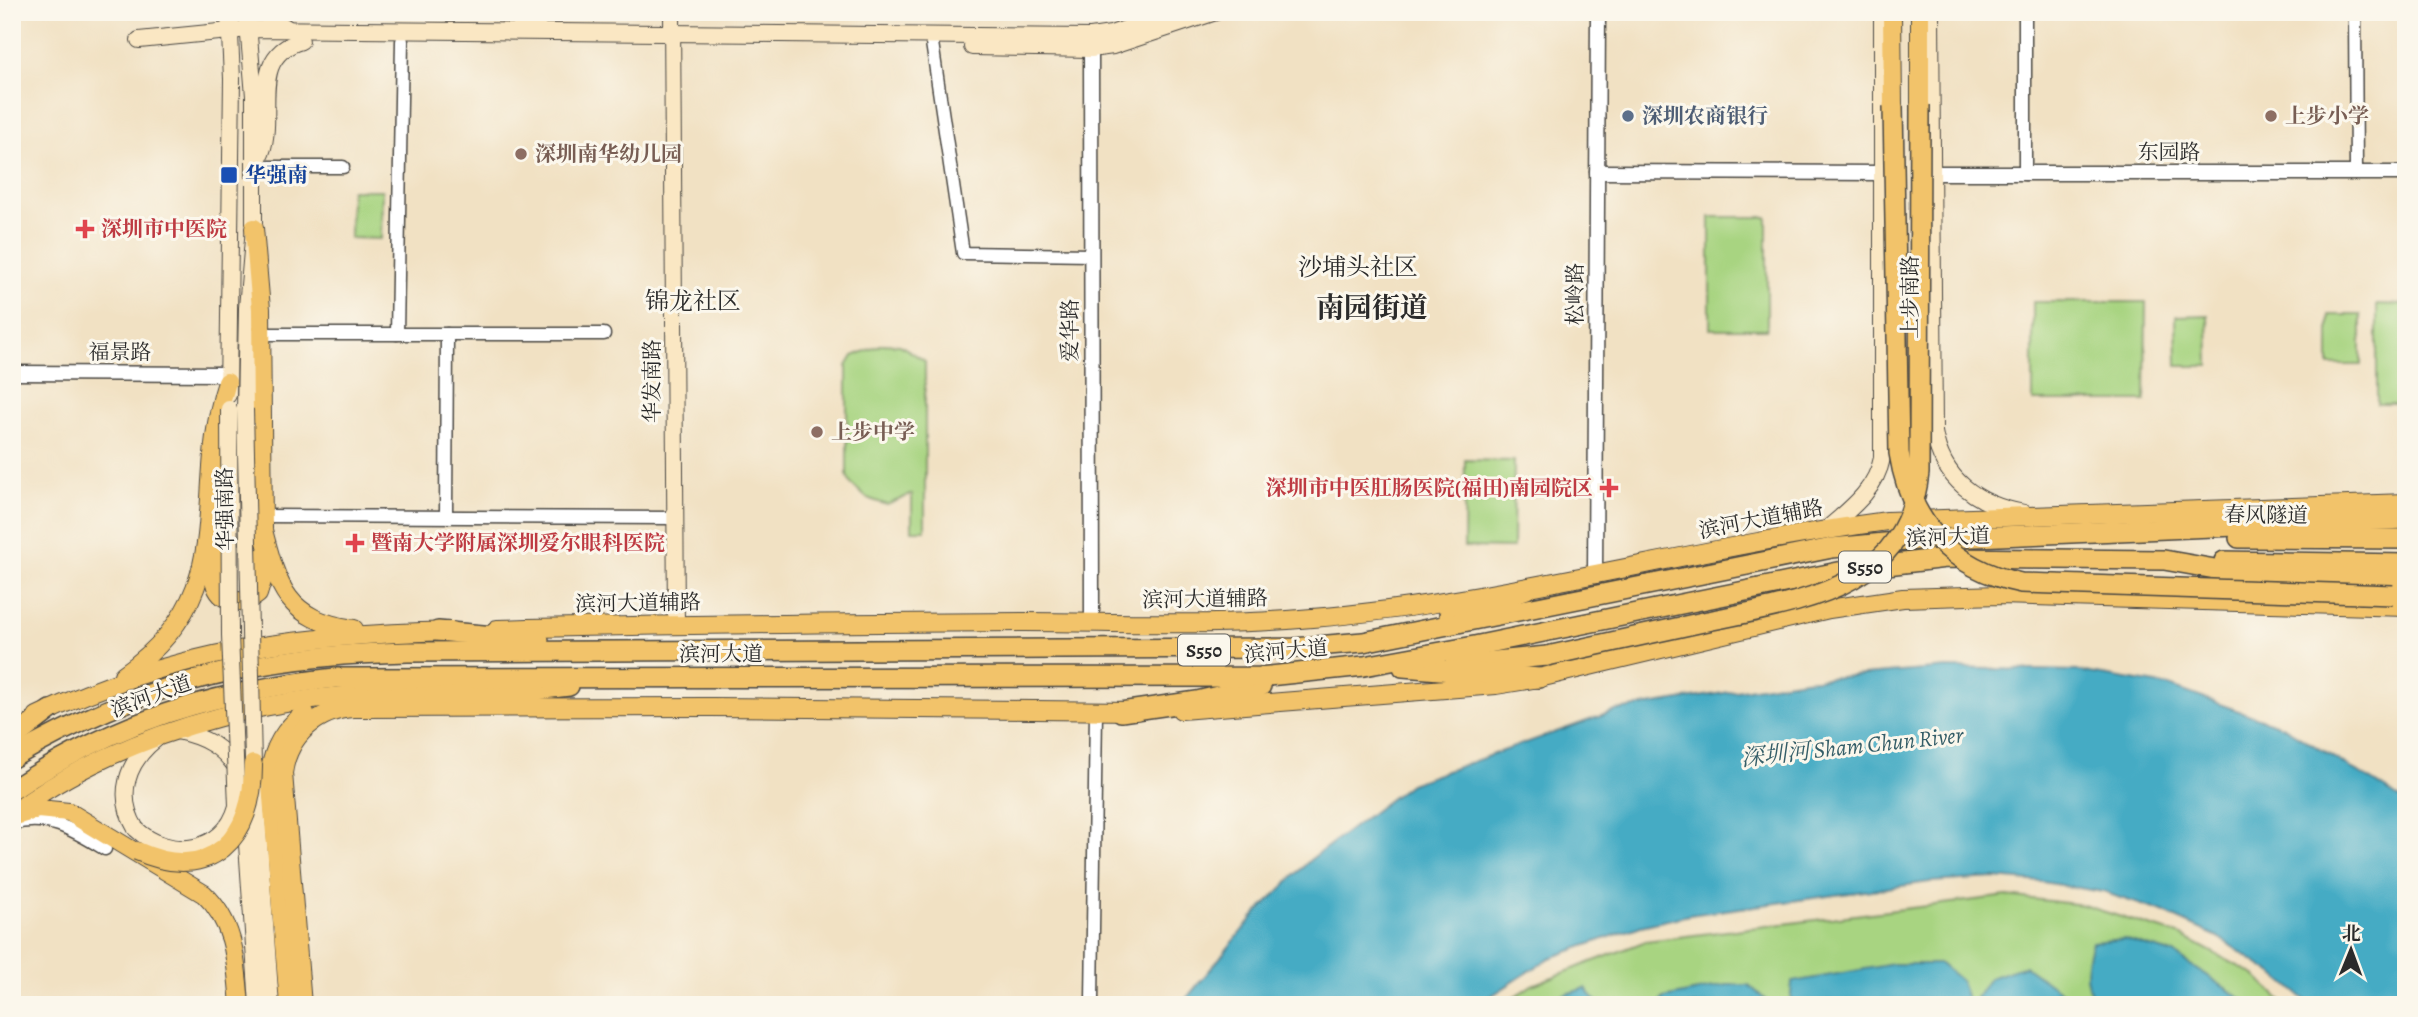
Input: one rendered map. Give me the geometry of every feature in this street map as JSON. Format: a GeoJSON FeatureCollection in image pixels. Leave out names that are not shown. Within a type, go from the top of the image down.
{"type":"FeatureCollection","features":[{"type":"Feature","properties":{"kind":"highway"},"geometry":{"type":"LineString","coordinates":[[1364,666],[1436,668],[1547,656],[1819,597],[1858,577],[1890,548],[1907,519],[1917,492],[1919,473],[1920,105]]}},
{"type":"Feature","properties":{"kind":"highway"},"geometry":{"type":"LineString","coordinates":[[1893,106],[1899,453],[1909,492],[1932,533],[1945,547],[1980,572],[2021,583],[2402,599]]}},
{"type":"Feature","properties":{"kind":"highway","name":"滨河大道"},"geometry":{"type":"LineString","coordinates":[[12,758],[78,723],[134,698],[210,674],[262,663],[359,653],[1247,649],[1363,642],[1832,548],[1927,539],[2126,533],[2406,519]]}},
{"type":"Feature","properties":{"kind":"highway","name":"春风隧道"},"geometry":{"type":"LineString","coordinates":[[2126,533],[2406,539]]}},
{"type":"Feature","properties":{"kind":"highway","name":"滨河大道"},"geometry":{"type":"LineString","coordinates":[[12,790],[77,751],[146,720],[191,704],[260,687],[335,678],[645,676],[1190,679],[1332,671],[1885,564],[1945,558],[2164,560],[2249,575],[2406,579]]}},
{"type":"Feature","properties":{"kind":"highway"},"geometry":{"type":"LineString","coordinates":[[2164,560],[2406,564]]}},
{"type":"Feature","properties":{"kind":"highway"},"geometry":{"type":"LineString","coordinates":[[1363,642],[1527,589]]}},
{"type":"Feature","properties":{"kind":"highway"},"geometry":{"type":"LineString","coordinates":[[438,631],[638,650]]}},
{"type":"Feature","properties":{"kind":"highway"},"geometry":{"type":"LineString","coordinates":[[1436,668],[1484,676],[1539,678]]}},
{"type":"Feature","properties":{"kind":"highway"},"geometry":{"type":"LineString","coordinates":[[1121,712],[1197,701],[1332,671]]}},
{"type":"Feature","properties":{"kind":"highway"},"geometry":{"type":"LineString","coordinates":[[434,695],[537,691],[645,676]]}},
{"type":"Feature","properties":{"kind":"highway"},"geometry":{"type":"LineString","coordinates":[[12,739],[50,710]]}},
{"type":"Feature","properties":{"kind":"main road","name":"华强南路"},"geometry":{"type":"LineString","coordinates":[[229,12],[232,79],[227,378],[237,409],[253,764],[272,1004]]}},
{"type":"Feature","properties":{"kind":"main road","name":"华强南路"},"geometry":{"type":"LineString","coordinates":[[159,736],[139,756],[127,779],[125,805],[136,829],[158,845],[192,848],[220,835],[234,816],[237,806],[230,635],[237,409],[254,228],[253,79],[247,12]]}},
{"type":"Feature","properties":{"kind":"main road"},"geometry":{"type":"LineString","coordinates":[[261,12],[271,21],[297,35],[402,41],[671,39]]}},
{"type":"Feature","properties":{"kind":"main road","name":"华发南路"},"geometry":{"type":"LineString","coordinates":[[672,12],[676,624]]}},
{"type":"Feature","properties":{"kind":"main road"},"geometry":{"type":"LineString","coordinates":[[1091,43],[1131,20],[1173,12]]}},
{"type":"Feature","properties":{"kind":"main road"},"geometry":{"type":"LineString","coordinates":[[139,40],[230,31],[249,35],[1132,42],[1216,12]]}},
{"type":"Feature","properties":{"kind":"main road","name":"上步南路"},"geometry":{"type":"LineString","coordinates":[[1827,529],[1860,500],[1875,479],[1882,458],[1882,12]]}},
{"type":"Feature","properties":{"kind":"main road"},"geometry":{"type":"LineString","coordinates":[[1892,12],[1893,106]]}},
{"type":"Feature","properties":{"kind":"main road"},"geometry":{"type":"LineString","coordinates":[[1920,12],[1920,105]]}},
{"type":"Feature","properties":{"kind":"main road","name":"上步南路"},"geometry":{"type":"LineString","coordinates":[[1931,12],[1934,432],[1943,463],[1963,488],[1997,506],[2042,515]]}},
{"type":"Feature","properties":{"kind":"main road"},"geometry":{"type":"LineString","coordinates":[[254,167],[266,135],[268,69],[297,35]]}},
{"type":"Feature","properties":{"kind":"main road"},"geometry":{"type":"LineString","coordinates":[[232,79],[253,79]]}},
{"type":"Feature","properties":{"kind":"main road"},"geometry":{"type":"LineString","coordinates":[[227,378],[215,426],[211,516],[214,582],[226,599],[244,601],[253,598],[261,589],[263,523],[262,334],[254,228]]}},
{"type":"Feature","properties":{"kind":"main road"},"geometry":{"type":"LineString","coordinates":[[1883,436],[1889,452],[1903,460],[1912,460],[1927,453],[1934,432]]}},
{"type":"Feature","properties":{"kind":"main road","name":"滨河大道辅路"},"geometry":{"type":"LineString","coordinates":[[12,729],[105,687],[188,660],[259,645],[393,632],[676,624],[1213,624],[1308,619],[1380,612],[1527,589],[1827,529],[1941,517],[2406,503]]}},
{"type":"Feature","properties":{"kind":"main road"},"geometry":{"type":"LineString","coordinates":[[105,687],[149,656],[184,614],[198,583],[211,516]]}},
{"type":"Feature","properties":{"kind":"main road"},"geometry":{"type":"LineString","coordinates":[[263,523],[275,577],[282,591],[300,608],[347,628],[393,632]]}},
{"type":"Feature","properties":{"kind":"main road"},"geometry":{"type":"LineString","coordinates":[[272,1004],[271,763],[281,738],[299,718],[322,703],[1096,712],[1198,710],[1496,685],[1539,678],[1817,612],[1903,598],[1999,595],[2402,599]]}},
{"type":"Feature","properties":{"kind":"main road"},"geometry":{"type":"LineString","coordinates":[[12,816],[89,768],[159,736],[267,706],[434,695],[541,707]]}},
{"type":"Feature","properties":{"kind":"main road"},"geometry":{"type":"LineString","coordinates":[[302,1005],[283,793],[284,767],[290,748],[307,726],[349,702]]}},
{"type":"Feature","properties":{"kind":"main road"},"geometry":{"type":"LineString","coordinates":[[177,731],[215,744],[239,772],[272,1004]]}},
{"type":"Feature","properties":{"kind":"main road"},"geometry":{"type":"LineString","coordinates":[[129,846],[163,861],[189,862],[213,855],[226,846],[247,816],[252,793],[253,764]]}},
{"type":"Feature","properties":{"kind":"main road"},"geometry":{"type":"LineString","coordinates":[[12,816],[38,810],[69,812],[194,886],[213,902],[226,921],[235,954],[240,1005]]}},
{"type":"Feature","properties":{"kind":"street","name":"松岭路"},"geometry":{"type":"LineString","coordinates":[[1595,576],[1598,12]]}},
{"type":"Feature","properties":{"kind":"street"},"geometry":{"type":"LineString","coordinates":[[2025,12],[2025,174]]}},
{"type":"Feature","properties":{"kind":"street"},"geometry":{"type":"LineString","coordinates":[[2355,12],[2356,172]]}},
{"type":"Feature","properties":{"kind":"street"},"geometry":{"type":"LineString","coordinates":[[397,334],[402,41]]}},
{"type":"Feature","properties":{"kind":"street"},"geometry":{"type":"LineString","coordinates":[[931,41],[963,253],[1091,255]]}},
{"type":"Feature","properties":{"kind":"street","name":"爱华路"},"geometry":{"type":"LineString","coordinates":[[1091,43],[1092,622]]}},
{"type":"Feature","properties":{"kind":"street"},"geometry":{"type":"LineString","coordinates":[[254,167],[343,167]]}},
{"type":"Feature","properties":{"kind":"street"},"geometry":{"type":"LineString","coordinates":[[1597,172],[1882,173]]}},
{"type":"Feature","properties":{"kind":"street","name":"东园路"},"geometry":{"type":"LineString","coordinates":[[1932,173],[2406,173]]}},
{"type":"Feature","properties":{"kind":"street"},"geometry":{"type":"LineString","coordinates":[[262,334],[604,334]]}},
{"type":"Feature","properties":{"kind":"street"},"geometry":{"type":"LineString","coordinates":[[446,516],[447,334]]}},
{"type":"Feature","properties":{"kind":"street","name":"福景路"},"geometry":{"type":"LineString","coordinates":[[12,373],[227,378]]}},
{"type":"Feature","properties":{"kind":"street"},"geometry":{"type":"LineString","coordinates":[[263,523],[446,516],[674,518]]}},
{"type":"Feature","properties":{"kind":"street"},"geometry":{"type":"LineString","coordinates":[[1092,1001],[1096,712]]}},
{"type":"Feature","properties":{"kind":"street"},"geometry":{"type":"LineString","coordinates":[[12,824],[41,820],[58,823],[105,849]]}},
{"type":"Feature","properties":{"kind":"green space"},"geometry":{"type":"Polygon","coordinates":[[[351,190],[382,190],[381,239],[350,238],[351,190]]]}},
{"type":"Feature","properties":{"kind":"green space"},"geometry":{"type":"Polygon","coordinates":[[[1710,217],[1767,217],[1767,329],[1710,329],[1710,217]]]}},
{"type":"Feature","properties":{"kind":"green space"},"geometry":{"type":"Polygon","coordinates":[[[2033,302],[2146,302],[2145,401],[2033,401],[2033,302]]]}},
{"type":"Feature","properties":{"kind":"green space"},"geometry":{"type":"Polygon","coordinates":[[[2377,304],[2406,305],[2406,404],[2377,404],[2377,304]]]}},
{"type":"Feature","properties":{"kind":"green space"},"geometry":{"type":"Polygon","coordinates":[[[2208,315],[2209,366],[2177,366],[2176,316],[2208,315]]]}},
{"type":"Feature","properties":{"kind":"green space"},"geometry":{"type":"Polygon","coordinates":[[[2329,315],[2361,315],[2361,365],[2329,365],[2329,315]]]}},
{"type":"Feature","properties":{"kind":"green space"},"geometry":{"type":"Polygon","coordinates":[[[883,344],[900,345],[925,361],[925,530],[912,530],[912,494],[887,505],[867,498],[851,484],[847,476],[847,366],[853,356],[883,344]]]}},
{"type":"Feature","properties":{"kind":"green space"},"geometry":{"type":"Polygon","coordinates":[[[1465,460],[1514,461],[1513,548],[1464,547],[1465,460]]]}},
{"type":"Feature","properties":{"kind":"green space"},"geometry":{"type":"Polygon","coordinates":[[[2007,896],[2083,905],[2182,936],[2255,975],[2286,1005],[1502,1005],[1532,985],[1646,941],[2007,896]]]}},
{"type":"Feature","properties":{"kind":"water","name":"深圳河 Sham Chun River"},"geometry":{"type":"Polygon","coordinates":[[[1947,668],[2078,671],[2169,686],[2284,727],[2406,802],[2406,1005],[2311,1005],[2279,978],[2218,937],[2160,911],[2103,892],[2042,882],[1994,878],[1930,882],[1689,915],[1641,926],[1550,958],[1477,1005],[1181,1005],[1256,914],[1310,860],[1410,784],[1618,710],[1804,680],[1947,668]]]}},
{"type":"Feature","properties":{"kind":"water"},"geometry":{"type":"Polygon","coordinates":[[[2124,939],[2174,954],[2251,1005],[2102,1005],[2087,984],[2086,968],[2092,942],[2124,939]]]}},
{"type":"Feature","properties":{"kind":"water"},"geometry":{"type":"Polygon","coordinates":[[[1893,964],[1941,964],[1961,981],[1969,1005],[1790,1005],[1792,982],[1893,964]]]}},
{"type":"Feature","properties":{"kind":"water"},"geometry":{"type":"Polygon","coordinates":[[[2025,966],[2079,1005],[1978,1005],[1976,998],[1989,978],[2025,966]]]}},
{"type":"Feature","properties":{"kind":"water"},"geometry":{"type":"Polygon","coordinates":[[[1727,985],[1749,985],[1771,1005],[1657,1005],[1664,998],[1727,985]]]}},
{"type":"Feature","properties":{"kind":"water"},"geometry":{"type":"Polygon","coordinates":[[[1586,988],[1599,1005],[1543,1005],[1551,999],[1586,988]]]}},
{"type":"Feature","properties":{"kind":"place","name":"深圳农商银行"},"geometry":{"type":"Point","coordinates":[1628,116]}},
{"type":"Feature","properties":{"kind":"place","name":"上步小学"},"geometry":{"type":"Point","coordinates":[2271,116]}},
{"type":"Feature","properties":{"kind":"place","name":"深圳南华幼儿园"},"geometry":{"type":"Point","coordinates":[521,154]}},
{"type":"Feature","properties":{"kind":"place","name":"华强南"},"geometry":{"type":"Point","coordinates":[229,175]}},
{"type":"Feature","properties":{"kind":"place","name":"深圳市中医院"},"geometry":{"type":"Point","coordinates":[85,229]}},
{"type":"Feature","properties":{"kind":"place","name":"上步中学"},"geometry":{"type":"Point","coordinates":[817,432]}},
{"type":"Feature","properties":{"kind":"place","name":"深圳市中医肛肠医院(福田)南园院区"},"geometry":{"type":"Point","coordinates":[1609,488]}},
{"type":"Feature","properties":{"kind":"place","name":"暨南大学附属深圳爱尔眼科医院"},"geometry":{"type":"Point","coordinates":[355,543]}},
{"type":"Feature","properties":{"kind":"district","name":"沙埔头社区"},"geometry":{"type":"Point","coordinates":[1358,267]}},
{"type":"Feature","properties":{"kind":"district","name":"锦龙社区"},"geometry":{"type":"Point","coordinates":[693,301]}},
{"type":"Feature","properties":{"kind":"district","name":"南园街道"},"geometry":{"type":"Point","coordinates":[1372,307]}}]}
